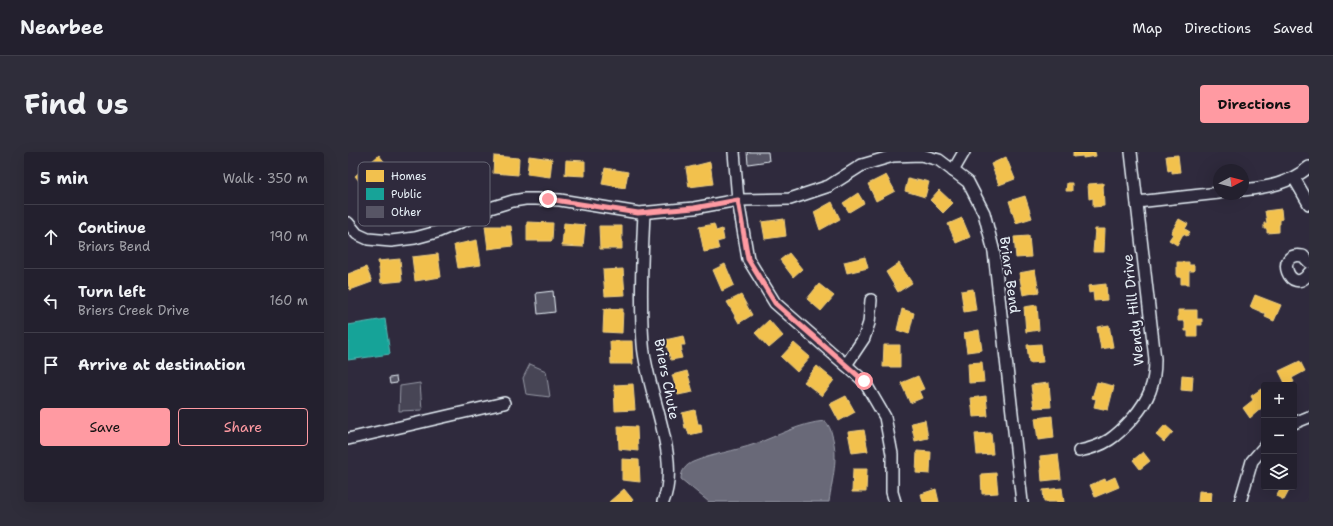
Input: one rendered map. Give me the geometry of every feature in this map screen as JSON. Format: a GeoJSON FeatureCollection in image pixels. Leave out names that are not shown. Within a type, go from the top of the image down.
{"type":"FeatureCollection","features":[{"type":"Feature","properties":{"kind":"street"},"geometry":{"type":"LineString","coordinates":[[734,152],[738,200],[748,259],[775,303],[864,381],[885,417],[892,454],[892,492],[895,502]]}},
{"type":"Feature","properties":{"kind":"street"},"geometry":{"type":"LineString","coordinates":[[953,171],[964,152]]}},
{"type":"Feature","properties":{"kind":"street","name":"Wendy Hill Drive"},"geometry":{"type":"LineString","coordinates":[[1079,451],[1101,445],[1120,432],[1144,405],[1154,382],[1155,359],[1130,152]]}},
{"type":"Feature","properties":{"kind":"street","name":"Briars Bend"},"geometry":{"type":"LineString","coordinates":[[490,208],[525,199],[548,199],[644,213],[694,208],[738,200],[790,200],[829,186],[862,164],[893,156],[921,155],[939,160],[968,182],[984,213],[994,252],[1022,502]]}},
{"type":"Feature","properties":{"kind":"street"},"geometry":{"type":"LineString","coordinates":[[1249,190],[1267,188],[1281,184],[1294,178],[1309,167]]}},
{"type":"Feature","properties":{"kind":"street"},"geometry":{"type":"LineString","coordinates":[[1294,178],[1309,204]]}},
{"type":"Feature","properties":{"kind":"street"},"geometry":{"type":"LineString","coordinates":[[1137,202],[1213,194]]}},
{"type":"Feature","properties":{"kind":"street","name":"Briers Chute"},"geometry":{"type":"LineString","coordinates":[[644,213],[642,280],[643,346],[667,453],[668,477],[663,502]]}},
{"type":"Feature","properties":{"kind":"street","name":"Briars Bend"},"geometry":{"type":"LineString","coordinates":[[348,223],[357,234],[368,239],[391,241],[415,238],[437,232],[451,226]]}},
{"type":"Feature","properties":{"kind":"street"},"geometry":{"type":"LineString","coordinates":[[1309,260],[1303,256],[1295,256],[1288,261],[1286,268],[1289,276],[1296,280],[1304,279],[1309,273]]}},
{"type":"Feature","properties":{"kind":"street"},"geometry":{"type":"LineString","coordinates":[[846,365],[864,338],[869,323],[871,300]]}},
{"type":"Feature","properties":{"kind":"street"},"geometry":{"type":"LineString","coordinates":[[348,439],[504,403]]}},
{"type":"Feature","properties":{"kind":"street"},"geometry":{"type":"LineString","coordinates":[[1297,422],[1309,416]]}},
{"type":"Feature","properties":{"kind":"street"},"geometry":{"type":"LineString","coordinates":[[1240,502],[1252,462],[1261,451]]}},
{"type":"Feature","properties":{"kind":"shaded area"},"geometry":{"type":"Polygon","coordinates":[[[530,364],[546,371],[550,397],[526,394],[523,378],[530,364]]]}},
{"type":"Feature","properties":{"kind":"shaded area"},"geometry":{"type":"Polygon","coordinates":[[[420,383],[422,410],[399,411],[400,386],[420,383]]]}},
{"type":"Feature","properties":{"kind":"water"},"geometry":{"type":"Polygon","coordinates":[[[825,421],[831,431],[835,452],[829,502],[709,502],[681,479],[684,469],[693,462],[755,444],[807,424],[825,421]]]}},
{"type":"Feature","properties":{"kind":"building: Homes"},"geometry":{"type":"Polygon","coordinates":[[[1073,152],[1095,152],[1096,156],[1083,158],[1083,156],[1073,157],[1073,152]]]}},
{"type":"Feature","properties":{"kind":"building: Homes"},"geometry":{"type":"Polygon","coordinates":[[[379,155],[384,162],[371,162],[379,155]]]}},
{"type":"Feature","properties":{"kind":"building: Homes"},"geometry":{"type":"Polygon","coordinates":[[[1178,155],[1180,172],[1172,173],[1172,170],[1168,171],[1166,156],[1178,155]]]}},
{"type":"Feature","properties":{"kind":"building: Homes"},"geometry":{"type":"Polygon","coordinates":[[[494,156],[519,158],[518,175],[493,173],[494,156]]]}},
{"type":"Feature","properties":{"kind":"building: Homes"},"geometry":{"type":"Polygon","coordinates":[[[529,156],[552,159],[550,177],[527,174],[529,156]]]}},
{"type":"Feature","properties":{"kind":"building: Homes"},"geometry":{"type":"Polygon","coordinates":[[[1006,157],[1015,179],[999,185],[991,164],[1006,157]]]}},
{"type":"Feature","properties":{"kind":"building: Homes"},"geometry":{"type":"Polygon","coordinates":[[[566,160],[585,161],[585,176],[565,175],[566,160]]]}},
{"type":"Feature","properties":{"kind":"building: Homes"},"geometry":{"type":"Polygon","coordinates":[[[710,162],[713,184],[689,187],[686,168],[710,162]]]}},
{"type":"Feature","properties":{"kind":"building: Homes"},"geometry":{"type":"Polygon","coordinates":[[[605,168],[628,172],[625,188],[602,184],[605,168]]]}},
{"type":"Feature","properties":{"kind":"building: Homes"},"geometry":{"type":"Polygon","coordinates":[[[886,175],[895,191],[876,201],[868,184],[886,175]]]}},
{"type":"Feature","properties":{"kind":"building: Homes"},"geometry":{"type":"Polygon","coordinates":[[[908,179],[917,181],[917,179],[929,182],[925,197],[905,191],[908,179]]]}},
{"type":"Feature","properties":{"kind":"building: Homes"},"geometry":{"type":"Polygon","coordinates":[[[1067,183],[1072,183],[1072,191],[1066,191],[1067,183]]]}},
{"type":"Feature","properties":{"kind":"building: Homes"},"geometry":{"type":"Polygon","coordinates":[[[1103,183],[1104,206],[1093,207],[1093,198],[1089,199],[1088,184],[1103,183]]]}},
{"type":"Feature","properties":{"kind":"building: Homes"},"geometry":{"type":"Polygon","coordinates":[[[939,190],[953,203],[943,213],[930,200],[939,190]]]}},
{"type":"Feature","properties":{"kind":"building: Homes"},"geometry":{"type":"Polygon","coordinates":[[[858,193],[864,203],[849,212],[843,203],[858,193]]]}},
{"type":"Feature","properties":{"kind":"building: Homes"},"geometry":{"type":"Polygon","coordinates":[[[1025,196],[1032,218],[1016,223],[1009,201],[1025,196]]]}},
{"type":"Feature","properties":{"kind":"building: Homes"},"geometry":{"type":"Polygon","coordinates":[[[832,202],[840,219],[820,230],[814,212],[832,202]]]}},
{"type":"Feature","properties":{"kind":"building: Homes"},"geometry":{"type":"Polygon","coordinates":[[[1281,209],[1282,219],[1280,220],[1279,224],[1279,232],[1267,233],[1267,229],[1264,229],[1264,223],[1267,223],[1265,211],[1281,209]]]}},
{"type":"Feature","properties":{"kind":"building: Homes"},"geometry":{"type":"Polygon","coordinates":[[[962,218],[970,237],[956,243],[948,224],[962,218]]]}},
{"type":"Feature","properties":{"kind":"building: Homes"},"geometry":{"type":"Polygon","coordinates":[[[784,219],[786,236],[765,239],[762,222],[784,219]]]}},
{"type":"Feature","properties":{"kind":"building: Homes"},"geometry":{"type":"Polygon","coordinates":[[[1179,219],[1188,224],[1185,229],[1190,232],[1187,236],[1183,234],[1177,245],[1169,240],[1173,234],[1171,233],[1179,219]]]}},
{"type":"Feature","properties":{"kind":"building: Homes"},"geometry":{"type":"Polygon","coordinates":[[[527,222],[553,223],[552,241],[527,241],[527,222]]]}},
{"type":"Feature","properties":{"kind":"building: Homes"},"geometry":{"type":"Polygon","coordinates":[[[564,223],[585,225],[583,247],[562,246],[564,223]]]}},
{"type":"Feature","properties":{"kind":"building: Homes"},"geometry":{"type":"Polygon","coordinates":[[[714,224],[716,231],[722,229],[724,240],[717,242],[719,249],[704,252],[699,227],[714,224]]]}},
{"type":"Feature","properties":{"kind":"building: Homes"},"geometry":{"type":"Polygon","coordinates":[[[485,226],[511,226],[513,246],[488,249],[485,226]]]}},
{"type":"Feature","properties":{"kind":"building: Homes"},"geometry":{"type":"Polygon","coordinates":[[[599,226],[622,226],[622,249],[600,249],[599,226]]]}},
{"type":"Feature","properties":{"kind":"building: Homes"},"geometry":{"type":"Polygon","coordinates":[[[1095,229],[1105,229],[1104,252],[1093,252],[1095,229]]]}},
{"type":"Feature","properties":{"kind":"building: Homes"},"geometry":{"type":"Polygon","coordinates":[[[1029,236],[1031,257],[1016,258],[1014,237],[1029,236]]]}},
{"type":"Feature","properties":{"kind":"building: Homes"},"geometry":{"type":"Polygon","coordinates":[[[477,240],[481,265],[458,268],[454,245],[477,240]]]}},
{"type":"Feature","properties":{"kind":"building: Homes"},"geometry":{"type":"Polygon","coordinates":[[[789,253],[802,269],[793,277],[780,260],[789,253]]]}},
{"type":"Feature","properties":{"kind":"building: Homes"},"geometry":{"type":"Polygon","coordinates":[[[438,254],[441,277],[415,281],[412,257],[438,254]]]}},
{"type":"Feature","properties":{"kind":"building: Homes"},"geometry":{"type":"Polygon","coordinates":[[[865,257],[868,268],[847,273],[844,262],[865,257]]]}},
{"type":"Feature","properties":{"kind":"building: Homes"},"geometry":{"type":"Polygon","coordinates":[[[400,259],[402,281],[381,283],[378,261],[400,259]]]}},
{"type":"Feature","properties":{"kind":"building: Homes"},"geometry":{"type":"Polygon","coordinates":[[[1177,262],[1189,262],[1189,265],[1194,265],[1194,271],[1189,271],[1189,284],[1181,284],[1181,277],[1177,277],[1177,262]]]}},
{"type":"Feature","properties":{"kind":"building: Homes"},"geometry":{"type":"Polygon","coordinates":[[[899,263],[912,283],[898,292],[886,272],[899,263]]]}},
{"type":"Feature","properties":{"kind":"building: Homes"},"geometry":{"type":"Polygon","coordinates":[[[725,264],[734,285],[722,291],[713,270],[725,264]]]}},
{"type":"Feature","properties":{"kind":"building: Homes"},"geometry":{"type":"Polygon","coordinates":[[[366,267],[372,282],[350,290],[348,284],[348,274],[366,267]]]}},
{"type":"Feature","properties":{"kind":"building: Homes"},"geometry":{"type":"Polygon","coordinates":[[[623,269],[625,295],[605,296],[603,270],[623,269]]]}},
{"type":"Feature","properties":{"kind":"building: Homes"},"geometry":{"type":"Polygon","coordinates":[[[1035,270],[1039,292],[1023,295],[1019,273],[1035,270]]]}},
{"type":"Feature","properties":{"kind":"building: Homes"},"geometry":{"type":"Polygon","coordinates":[[[819,284],[834,296],[821,311],[807,299],[819,284]]]}},
{"type":"Feature","properties":{"kind":"building: Homes"},"geometry":{"type":"Polygon","coordinates":[[[1106,284],[1107,300],[1094,301],[1093,292],[1089,293],[1088,286],[1106,284]]]}},
{"type":"Feature","properties":{"kind":"building: Homes"},"geometry":{"type":"Polygon","coordinates":[[[973,289],[976,310],[964,312],[961,291],[973,289]]]}},
{"type":"Feature","properties":{"kind":"building: Homes"},"geometry":{"type":"Polygon","coordinates":[[[741,295],[752,315],[739,323],[727,302],[741,295]]]}},
{"type":"Feature","properties":{"kind":"building: Homes"},"geometry":{"type":"Polygon","coordinates":[[[1255,295],[1281,305],[1274,321],[1265,317],[1266,314],[1250,307],[1255,295]]]}},
{"type":"Feature","properties":{"kind":"building: Homes"},"geometry":{"type":"Polygon","coordinates":[[[1037,305],[1039,330],[1026,332],[1024,307],[1037,305]]]}},
{"type":"Feature","properties":{"kind":"building: Homes"},"geometry":{"type":"Polygon","coordinates":[[[604,309],[623,309],[622,333],[603,332],[604,309]]]}},
{"type":"Feature","properties":{"kind":"building: Homes"},"geometry":{"type":"Polygon","coordinates":[[[902,309],[914,313],[909,334],[897,330],[902,309]]]}},
{"type":"Feature","properties":{"kind":"building: Homes"},"geometry":{"type":"Polygon","coordinates":[[[1178,310],[1197,310],[1197,319],[1202,319],[1202,325],[1197,325],[1197,337],[1188,337],[1188,331],[1185,331],[1185,321],[1178,321],[1178,310]]]}},
{"type":"Feature","properties":{"kind":"building: Homes"},"geometry":{"type":"Polygon","coordinates":[[[769,320],[783,336],[769,348],[755,333],[769,320]]]}},
{"type":"Feature","properties":{"kind":"building: Homes"},"geometry":{"type":"Polygon","coordinates":[[[1109,325],[1113,347],[1101,349],[1097,327],[1109,325]]]}},
{"type":"Feature","properties":{"kind":"building: Homes"},"geometry":{"type":"Polygon","coordinates":[[[979,330],[982,350],[967,352],[964,333],[979,330]]]}},
{"type":"Feature","properties":{"kind":"building: Homes"},"geometry":{"type":"Polygon","coordinates":[[[683,336],[685,345],[681,345],[682,351],[680,351],[682,358],[671,360],[665,340],[683,336]]]}},
{"type":"Feature","properties":{"kind":"building: Homes"},"geometry":{"type":"Polygon","coordinates":[[[610,341],[632,341],[633,364],[611,364],[610,341]]]}},
{"type":"Feature","properties":{"kind":"building: Homes"},"geometry":{"type":"Polygon","coordinates":[[[794,343],[810,357],[797,372],[781,357],[794,343]]]}},
{"type":"Feature","properties":{"kind":"building: Homes"},"geometry":{"type":"Polygon","coordinates":[[[1041,344],[1043,362],[1029,363],[1027,345],[1041,344]]]}},
{"type":"Feature","properties":{"kind":"building: Homes"},"geometry":{"type":"Polygon","coordinates":[[[884,345],[900,345],[900,367],[883,367],[884,345]]]}},
{"type":"Feature","properties":{"kind":"building: Homes"},"geometry":{"type":"Polygon","coordinates":[[[1300,361],[1305,371],[1292,378],[1294,382],[1284,382],[1279,371],[1300,361]]]}},
{"type":"Feature","properties":{"kind":"building: Homes"},"geometry":{"type":"Polygon","coordinates":[[[982,362],[984,382],[969,383],[968,363],[982,362]]]}},
{"type":"Feature","properties":{"kind":"building: Homes"},"geometry":{"type":"Polygon","coordinates":[[[817,366],[834,380],[822,396],[804,382],[817,366]]]}},
{"type":"Feature","properties":{"kind":"building: Homes"},"geometry":{"type":"Polygon","coordinates":[[[687,371],[693,392],[678,395],[672,375],[687,371]]]}},
{"type":"Feature","properties":{"kind":"building: Homes"},"geometry":{"type":"Polygon","coordinates":[[[1182,375],[1193,376],[1192,391],[1181,390],[1182,375]]]}},
{"type":"Feature","properties":{"kind":"building: Homes"},"geometry":{"type":"Polygon","coordinates":[[[918,376],[924,389],[919,391],[922,398],[910,403],[901,383],[918,376]]]}},
{"type":"Feature","properties":{"kind":"building: Homes"},"geometry":{"type":"Polygon","coordinates":[[[1097,382],[1114,386],[1108,410],[1094,407],[1096,399],[1092,398],[1097,382]]]}},
{"type":"Feature","properties":{"kind":"building: Homes"},"geometry":{"type":"Polygon","coordinates":[[[1049,383],[1051,407],[1034,408],[1031,385],[1049,383]]]}},
{"type":"Feature","properties":{"kind":"building: Homes"},"geometry":{"type":"Polygon","coordinates":[[[633,384],[635,410],[615,411],[614,385],[633,384]]]}},
{"type":"Feature","properties":{"kind":"building: Homes"},"geometry":{"type":"Polygon","coordinates":[[[1261,389],[1261,409],[1250,418],[1243,408],[1253,400],[1251,396],[1261,389]]]}},
{"type":"Feature","properties":{"kind":"building: Homes"},"geometry":{"type":"Polygon","coordinates":[[[846,396],[855,412],[839,421],[830,404],[846,396]]]}},
{"type":"Feature","properties":{"kind":"building: Homes"},"geometry":{"type":"Polygon","coordinates":[[[986,396],[988,416],[973,417],[971,398],[986,396]]]}},
{"type":"Feature","properties":{"kind":"building: Homes"},"geometry":{"type":"Polygon","coordinates":[[[695,410],[698,424],[701,424],[702,432],[689,435],[687,428],[685,428],[682,413],[695,410]]]}},
{"type":"Feature","properties":{"kind":"building: Homes"},"geometry":{"type":"Polygon","coordinates":[[[1052,416],[1054,438],[1038,440],[1035,418],[1052,416]]]}},
{"type":"Feature","properties":{"kind":"building: Homes"},"geometry":{"type":"Polygon","coordinates":[[[925,420],[928,438],[915,441],[911,423],[925,420]]]}},
{"type":"Feature","properties":{"kind":"building: Homes"},"geometry":{"type":"Polygon","coordinates":[[[1165,425],[1173,432],[1164,442],[1156,435],[1165,425]]]}},
{"type":"Feature","properties":{"kind":"building: Homes"},"geometry":{"type":"Polygon","coordinates":[[[618,426],[637,427],[638,451],[619,449],[618,426]]]}},
{"type":"Feature","properties":{"kind":"building: Homes"},"geometry":{"type":"Polygon","coordinates":[[[864,430],[868,451],[852,453],[848,432],[864,430]]]}},
{"type":"Feature","properties":{"kind":"building: Homes"},"geometry":{"type":"Polygon","coordinates":[[[991,433],[993,454],[977,455],[975,434],[991,433]]]}},
{"type":"Feature","properties":{"kind":"building: Homes"},"geometry":{"type":"Polygon","coordinates":[[[917,451],[931,452],[930,474],[916,473],[917,451]]]}},
{"type":"Feature","properties":{"kind":"building: Homes"},"geometry":{"type":"Polygon","coordinates":[[[1143,452],[1150,461],[1140,469],[1133,460],[1143,452]]]}},
{"type":"Feature","properties":{"kind":"building: Homes"},"geometry":{"type":"Polygon","coordinates":[[[1058,454],[1061,479],[1042,481],[1040,456],[1058,454]]]}},
{"type":"Feature","properties":{"kind":"building: Homes"},"geometry":{"type":"Polygon","coordinates":[[[622,459],[639,460],[640,482],[622,480],[622,459]]]}},
{"type":"Feature","properties":{"kind":"building: Homes"},"geometry":{"type":"Polygon","coordinates":[[[853,469],[867,469],[866,492],[852,492],[853,469]]]}},
{"type":"Feature","properties":{"kind":"building: Homes"},"geometry":{"type":"Polygon","coordinates":[[[996,473],[998,493],[982,494],[981,474],[996,473]]]}},
{"type":"Feature","properties":{"kind":"building: Homes"},"geometry":{"type":"Polygon","coordinates":[[[1115,477],[1119,487],[1095,497],[1090,485],[1115,477]]]}},
{"type":"Feature","properties":{"kind":"building: Homes"},"geometry":{"type":"Polygon","coordinates":[[[1062,488],[1064,502],[1044,502],[1043,490],[1062,488]]]}},
{"type":"Feature","properties":{"kind":"building: Homes"},"geometry":{"type":"Polygon","coordinates":[[[624,489],[633,500],[631,502],[609,502],[624,489]]]}},
{"type":"Feature","properties":{"kind":"building: Homes"},"geometry":{"type":"Polygon","coordinates":[[[936,489],[939,502],[923,502],[921,494],[936,489]]]}},
{"type":"Feature","properties":{"kind":"building: Homes"},"geometry":{"type":"Polygon","coordinates":[[[1279,490],[1289,490],[1284,500],[1276,496],[1279,490]]]}},
{"type":"Feature","properties":{"kind":"building: Homes"},"geometry":{"type":"Polygon","coordinates":[[[1199,491],[1212,492],[1211,502],[1198,502],[1199,491]]]}},
{"type":"Feature","properties":{"kind":"building: Public"},"geometry":{"type":"Polygon","coordinates":[[[385,319],[390,354],[348,360],[348,325],[385,319]]]}},
{"type":"Feature","properties":{"kind":"building: Other"},"geometry":{"type":"Polygon","coordinates":[[[747,152],[768,152],[769,161],[748,164],[747,152]]]}},
{"type":"Feature","properties":{"kind":"building: Other"},"geometry":{"type":"Polygon","coordinates":[[[553,291],[555,312],[538,314],[536,293],[553,291]]]}},
{"type":"Feature","properties":{"kind":"building: Other"},"geometry":{"type":"Polygon","coordinates":[[[396,377],[397,383],[390,384],[389,378],[396,377]]]}},
{"type":"Feature","properties":{"kind":"route"},"geometry":{"type":"LineString","coordinates":[[548,199],[638,213],[694,208],[738,200],[748,259],[775,303],[864,381]]}}]}
